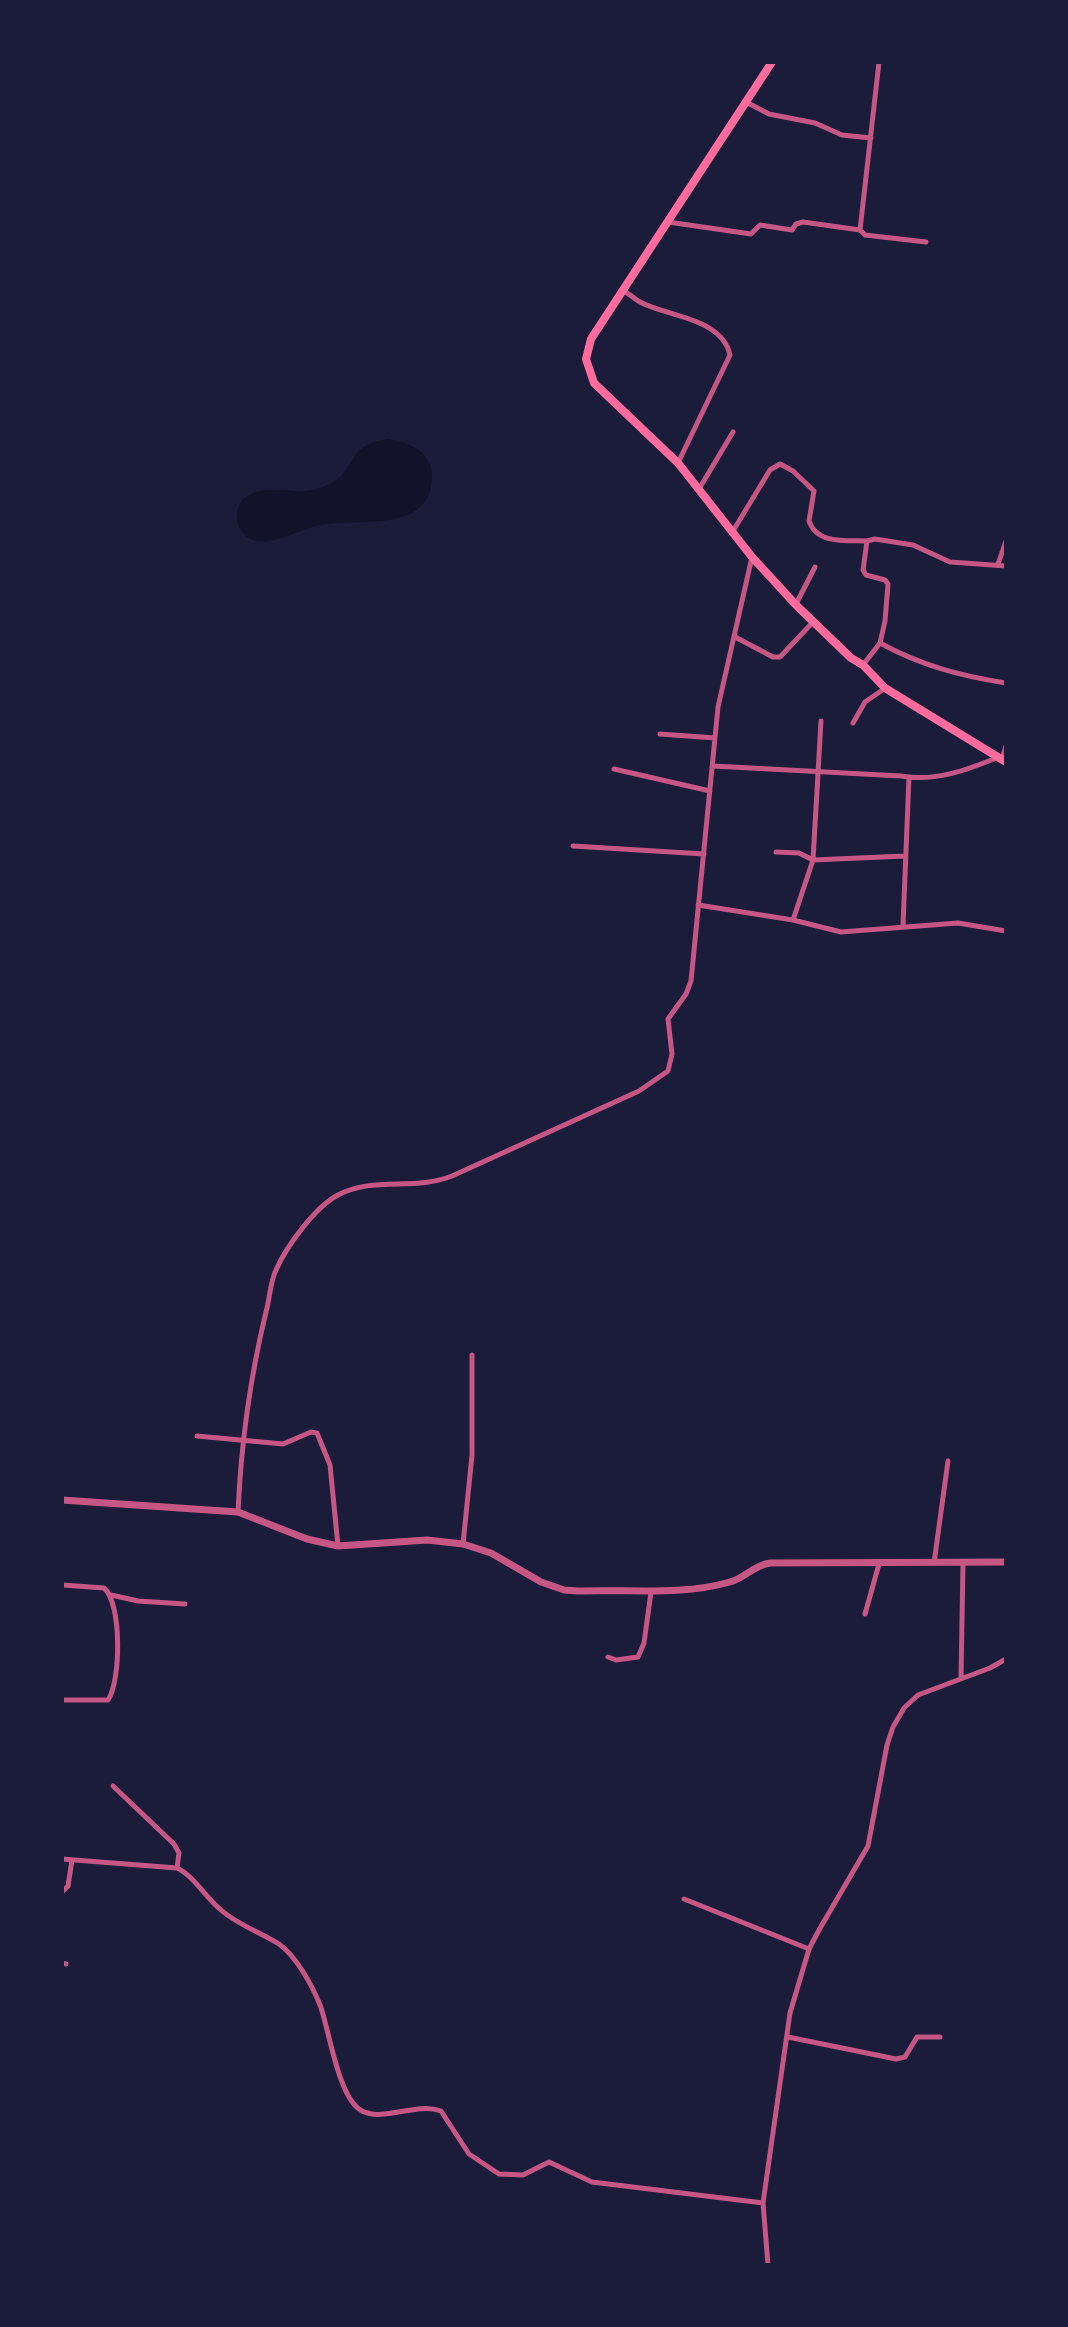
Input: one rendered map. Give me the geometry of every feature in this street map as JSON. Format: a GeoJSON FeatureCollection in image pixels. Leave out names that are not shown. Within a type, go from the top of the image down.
{"type":"FeatureCollection","features":[{"type":"Feature","properties":{"kind":"main road"},"geometry":{"type":"LineString","coordinates":[[772,62],[591,339],[587,366],[594,383],[678,463],[752,557],[813,622],[885,688],[1002,760]]}},
{"type":"Feature","properties":{"kind":"street"},"geometry":{"type":"LineString","coordinates":[[860,230],[879,62]]}},
{"type":"Feature","properties":{"kind":"street"},"geometry":{"type":"LineString","coordinates":[[746,102],[769,114],[815,123],[842,135],[871,138]]}},
{"type":"Feature","properties":{"kind":"street"},"geometry":{"type":"LineString","coordinates":[[668,222],[751,234],[760,225],[792,230],[796,224],[803,222],[860,230],[865,235],[926,242]]}},
{"type":"Feature","properties":{"kind":"street"},"geometry":{"type":"LineString","coordinates":[[624,291],[640,302],[709,328],[720,336],[729,350],[730,355],[678,463]]}},
{"type":"Feature","properties":{"kind":"street"},"geometry":{"type":"LineString","coordinates":[[699,490],[733,432]]}},
{"type":"Feature","properties":{"kind":"street"},"geometry":{"type":"LineString","coordinates":[[733,531],[770,470],[780,464],[793,471],[814,491],[809,521],[816,532],[837,541],[875,539],[913,545],[950,562],[1006,566]]}},
{"type":"Feature","properties":{"kind":"street"},"geometry":{"type":"LineString","coordinates":[[863,665],[880,643],[888,584],[864,573],[867,541]]}},
{"type":"Feature","properties":{"kind":"street"},"geometry":{"type":"LineString","coordinates":[[998,564],[1006,541]]}},
{"type":"Feature","properties":{"kind":"street"},"geometry":{"type":"LineString","coordinates":[[238,1512],[243,1439],[256,1351],[274,1273],[286,1251],[318,1210],[336,1196],[354,1188],[441,1180],[639,1091],[663,1076],[672,1063],[668,1019],[686,994],[691,981],[718,707],[752,557]]}},
{"type":"Feature","properties":{"kind":"street"},"geometry":{"type":"LineString","coordinates":[[796,605],[815,567]]}},
{"type":"Feature","properties":{"kind":"street"},"geometry":{"type":"LineString","coordinates":[[735,637],[773,657],[780,657],[813,622]]}},
{"type":"Feature","properties":{"kind":"street"},"geometry":{"type":"LineString","coordinates":[[880,643],[906,657],[965,677],[1006,683]]}},
{"type":"Feature","properties":{"kind":"street"},"geometry":{"type":"LineString","coordinates":[[853,723],[865,702],[885,688]]}},
{"type":"Feature","properties":{"kind":"street"},"geometry":{"type":"LineString","coordinates":[[793,920],[813,860],[821,721]]}},
{"type":"Feature","properties":{"kind":"street"},"geometry":{"type":"LineString","coordinates":[[660,734],[715,738]]}},
{"type":"Feature","properties":{"kind":"street"},"geometry":{"type":"LineString","coordinates":[[713,766],[922,779],[1002,760],[1006,746]]}},
{"type":"Feature","properties":{"kind":"street"},"geometry":{"type":"LineString","coordinates":[[614,769],[710,791]]}},
{"type":"Feature","properties":{"kind":"street"},"geometry":{"type":"LineString","coordinates":[[903,925],[909,777]]}},
{"type":"Feature","properties":{"kind":"street"},"geometry":{"type":"LineString","coordinates":[[573,846],[704,854]]}},
{"type":"Feature","properties":{"kind":"street"},"geometry":{"type":"LineString","coordinates":[[776,852],[799,853],[813,860],[905,856]]}},
{"type":"Feature","properties":{"kind":"street"},"geometry":{"type":"LineString","coordinates":[[698,905],[793,920],[841,932],[958,923],[1006,931]]}},
{"type":"Feature","properties":{"kind":"street"},"geometry":{"type":"LineString","coordinates":[[463,1544],[472,1455],[472,1355]]}},
{"type":"Feature","properties":{"kind":"street"},"geometry":{"type":"LineString","coordinates":[[197,1436],[283,1444],[311,1432],[317,1433],[330,1465],[338,1546]]}},
{"type":"Feature","properties":{"kind":"street"},"geometry":{"type":"LineString","coordinates":[[933,1564],[948,1461]]}},
{"type":"Feature","properties":{"kind":"street"},"geometry":{"type":"LineString","coordinates":[[62,1500],[238,1512],[307,1539],[338,1546],[427,1540],[463,1544],[491,1553],[541,1582],[564,1590],[651,1592],[729,1582],[770,1563],[1006,1562]]}},
{"type":"Feature","properties":{"kind":"street"},"geometry":{"type":"LineString","coordinates":[[865,1614],[879,1564]]}},
{"type":"Feature","properties":{"kind":"street"},"geometry":{"type":"LineString","coordinates":[[961,1677],[963,1564]]}},
{"type":"Feature","properties":{"kind":"street"},"geometry":{"type":"LineString","coordinates":[[62,1585],[104,1588],[111,1595],[138,1601],[185,1604]]}},
{"type":"Feature","properties":{"kind":"street"},"geometry":{"type":"LineString","coordinates":[[608,1657],[616,1660],[638,1657],[644,1643],[651,1592]]}},
{"type":"Feature","properties":{"kind":"street"},"geometry":{"type":"LineString","coordinates":[[62,1700],[99,1702],[111,1697],[118,1661],[111,1595]]}},
{"type":"Feature","properties":{"kind":"street"},"geometry":{"type":"LineString","coordinates":[[768,2265],[763,2203],[790,2013],[809,1949],[868,1846],[887,1745],[898,1717],[918,1695],[1006,1659]]}},
{"type":"Feature","properties":{"kind":"street"},"geometry":{"type":"LineString","coordinates":[[113,1786],[174,1844],[179,1853],[177,1868]]}},
{"type":"Feature","properties":{"kind":"street"},"geometry":{"type":"LineString","coordinates":[[62,1859],[177,1868],[222,1912],[281,1946],[292,1958],[320,2005],[332,2060],[361,2111],[371,2114],[428,2108],[441,2111],[469,2154],[491,2170],[507,2176],[523,2175],[549,2162],[592,2182],[763,2203]]}},
{"type":"Feature","properties":{"kind":"street"},"geometry":{"type":"LineString","coordinates":[[62,1892],[68,1886],[72,1860]]}},
{"type":"Feature","properties":{"kind":"street"},"geometry":{"type":"LineString","coordinates":[[684,1899],[809,1949]]}},
{"type":"Feature","properties":{"kind":"street"},"geometry":{"type":"LineString","coordinates":[[788,2037],[896,2059],[905,2057],[917,2037],[940,2037]]}},
{"type":"Feature","properties":{"kind":"shaded area"},"geometry":{"type":"Polygon","coordinates":[[[387,439],[414,447],[424,455],[431,467],[430,491],[423,504],[412,513],[382,521],[316,526],[267,541],[249,538],[240,530],[237,512],[249,495],[266,490],[306,491],[326,486],[340,477],[358,452],[374,442],[387,439]]]}}]}
